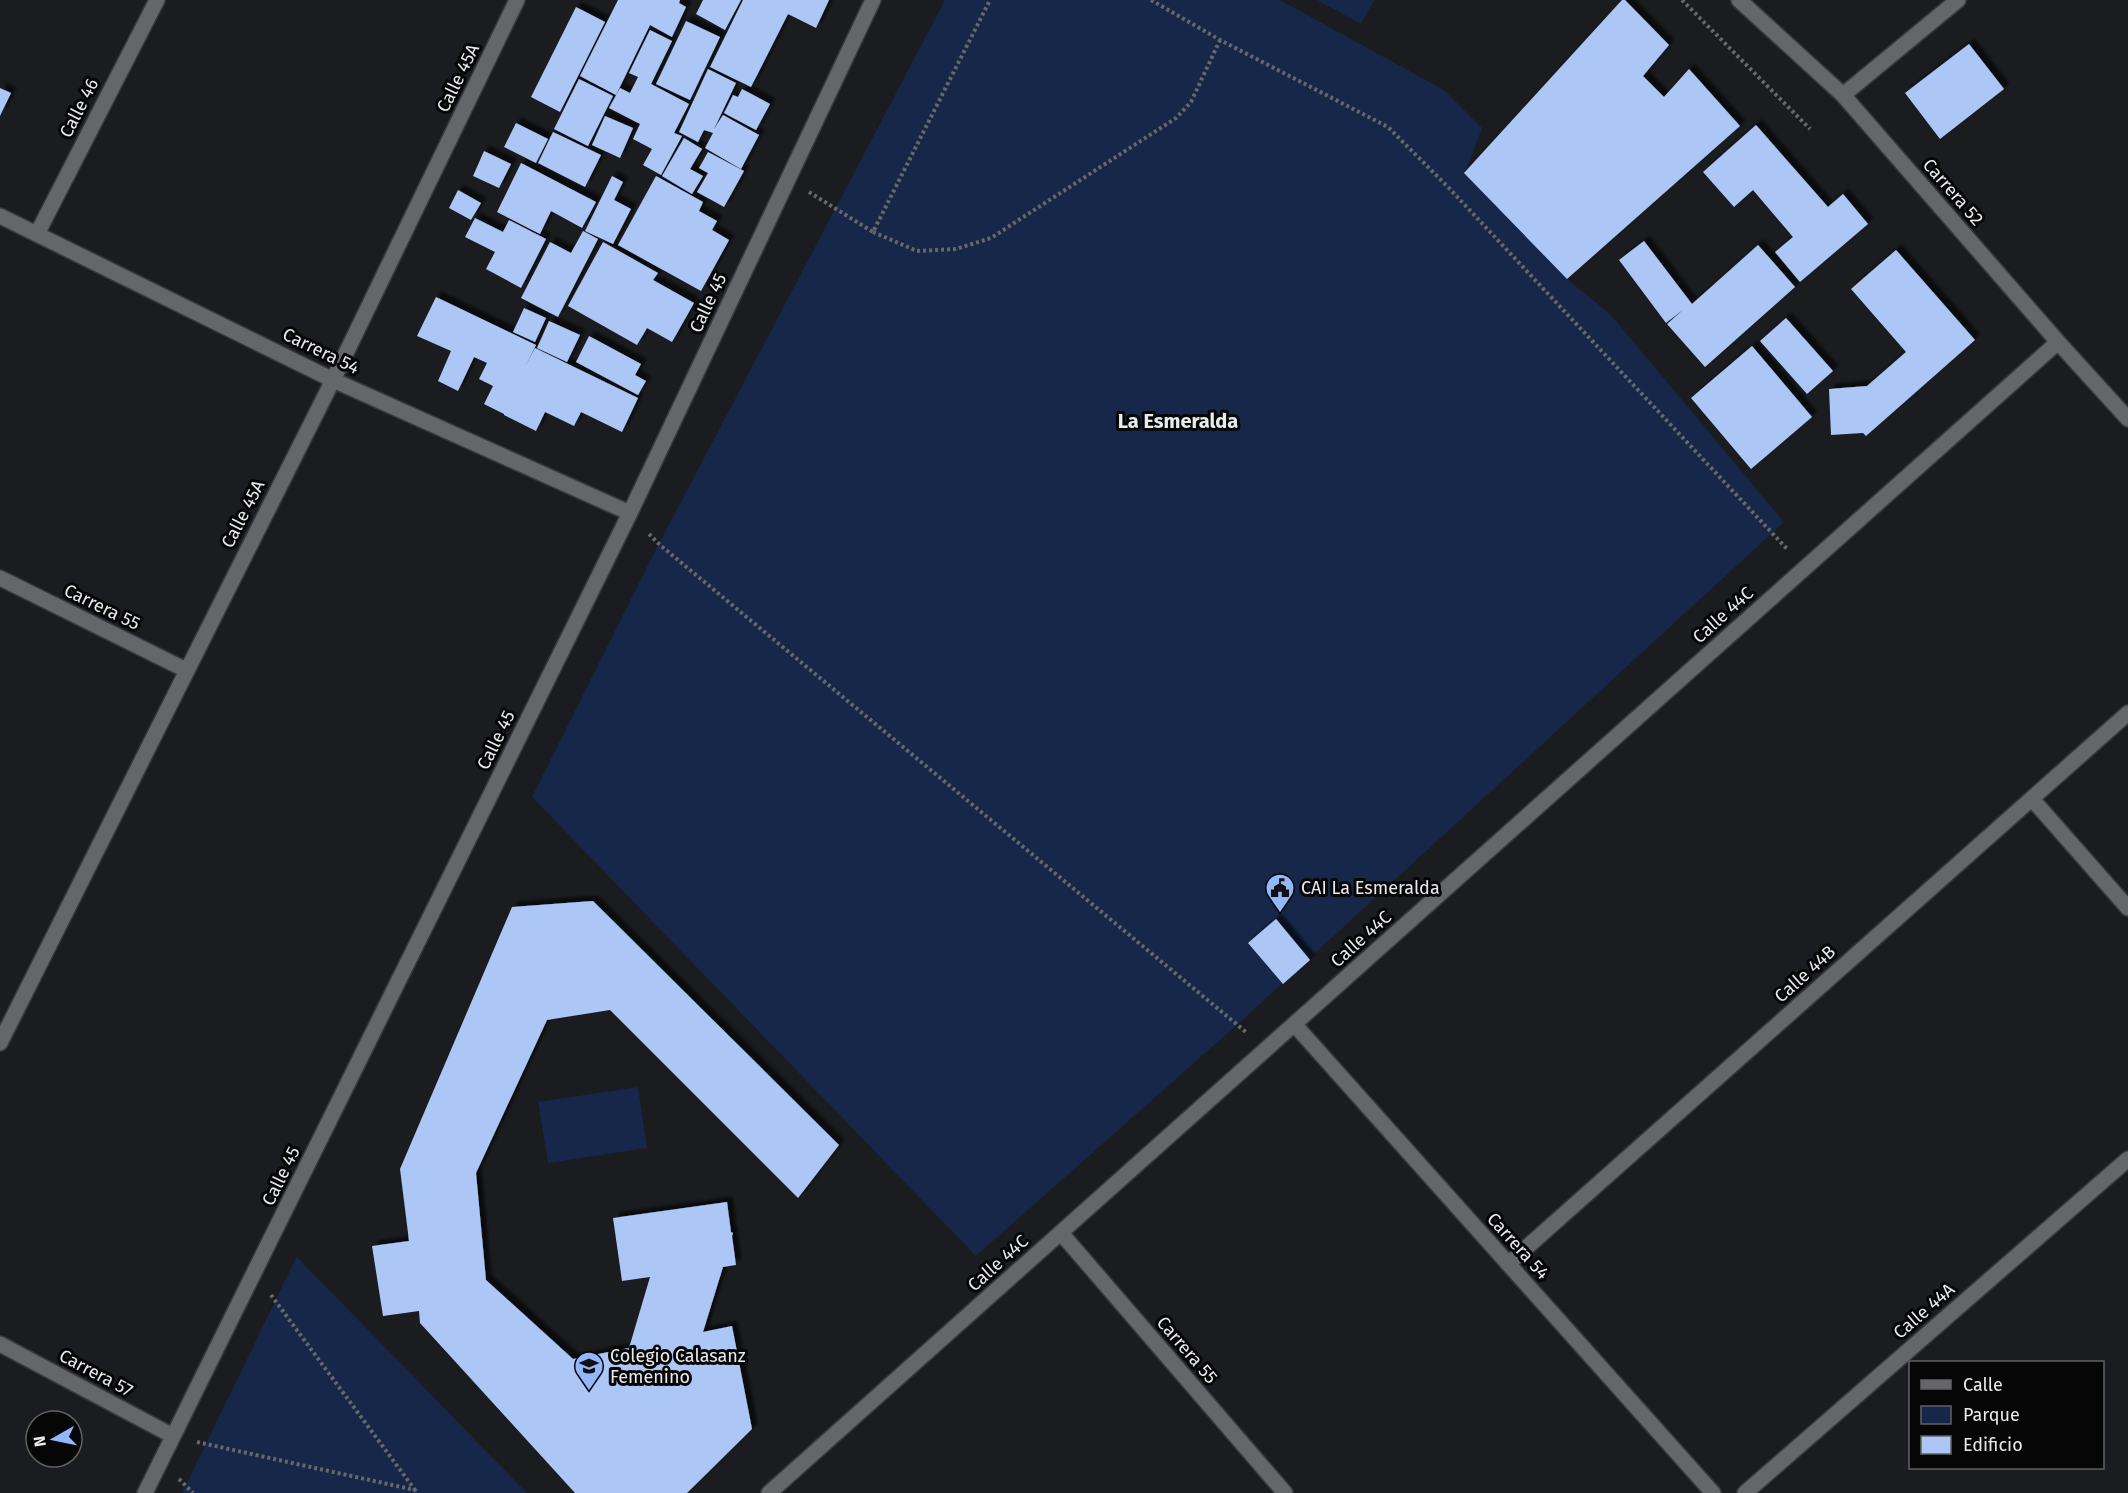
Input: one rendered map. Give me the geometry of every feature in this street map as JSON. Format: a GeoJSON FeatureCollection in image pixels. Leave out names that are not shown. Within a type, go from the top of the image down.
{"type":"FeatureCollection","features":[{"type":"Feature","properties":{"kind":"street","name":"Calle 46"},"geometry":{"type":"LineString","coordinates":[[37,234],[157,0]]}},
{"type":"Feature","properties":{"kind":"street","name":"Calle 45A"},"geometry":{"type":"LineString","coordinates":[[0,1043],[333,380],[517,0]]}},
{"type":"Feature","properties":{"kind":"street","name":"Calle 45"},"geometry":{"type":"LineString","coordinates":[[145,1493],[630,513],[873,0]]}},
{"type":"Feature","properties":{"kind":"street","name":"Carrera 52"},"geometry":{"type":"LineString","coordinates":[[1739,0],[1843,95],[2128,419]]}},
{"type":"Feature","properties":{"kind":"street"},"geometry":{"type":"LineString","coordinates":[[1843,95],[1958,0]]}},
{"type":"Feature","properties":{"kind":"street","name":"Carrera 54"},"geometry":{"type":"LineString","coordinates":[[0,216],[333,380],[630,513]]}},
{"type":"Feature","properties":{"kind":"street","name":"Calle 44C"},"geometry":{"type":"LineString","coordinates":[[770,1493],[2058,342]]}},
{"type":"Feature","properties":{"kind":"street","name":"Carrera 55"},"geometry":{"type":"LineString","coordinates":[[0,578],[186,670]]}},
{"type":"Feature","properties":{"kind":"street","name":"Calle 44B"},"geometry":{"type":"LineString","coordinates":[[1508,1264],[2128,713]]}},
{"type":"Feature","properties":{"kind":"street"},"geometry":{"type":"LineString","coordinates":[[2032,799],[2128,908]]}},
{"type":"Feature","properties":{"kind":"street","name":"Carrera 54"},"geometry":{"type":"LineString","coordinates":[[1294,1024],[1713,1493]]}},
{"type":"Feature","properties":{"kind":"street","name":"Calle 44A"},"geometry":{"type":"LineString","coordinates":[[1745,1493],[2128,1159]]}},
{"type":"Feature","properties":{"kind":"street","name":"Carrera 55"},"geometry":{"type":"LineString","coordinates":[[1060,1233],[1278,1491]]}},
{"type":"Feature","properties":{"kind":"street","name":"Carrera 57"},"geometry":{"type":"LineString","coordinates":[[0,1344],[173,1436]]}},
{"type":"Feature","properties":{"kind":"path"},"geometry":{"type":"LineString","coordinates":[[873,232],[990,0]]}},
{"type":"Feature","properties":{"kind":"path"},"geometry":{"type":"LineString","coordinates":[[1151,0],[1220,40],[1388,127],[1448,187],[1805,568]]}},
{"type":"Feature","properties":{"kind":"path"},"geometry":{"type":"LineString","coordinates":[[1682,0],[1810,129]]}},
{"type":"Feature","properties":{"kind":"path"},"geometry":{"type":"LineString","coordinates":[[788,180],[873,232],[916,251],[956,249],[991,237],[1176,118],[1191,102],[1220,40]]}},
{"type":"Feature","properties":{"kind":"path"},"geometry":{"type":"LineString","coordinates":[[630,513],[660,545],[1238,1024],[1265,1051]]}},
{"type":"Feature","properties":{"kind":"path"},"geometry":{"type":"LineString","coordinates":[[254,1272],[416,1492]]}},
{"type":"Feature","properties":{"kind":"path"},"geometry":{"type":"LineString","coordinates":[[173,1436],[416,1492]]}},
{"type":"Feature","properties":{"kind":"green space"},"geometry":{"type":"Polygon","coordinates":[[[945,0],[1280,0],[1444,90],[1482,128],[1465,173],[1567,279],[1610,314],[1784,522],[1238,1024],[976,1256],[532,797],[652,557],[945,0]]]}},
{"type":"Feature","properties":{"kind":"green space"},"geometry":{"type":"Polygon","coordinates":[[[1317,0],[1374,0],[1361,24],[1317,0]]]}},
{"type":"Feature","properties":{"kind":"green space"},"geometry":{"type":"Polygon","coordinates":[[[638,1087],[647,1148],[548,1163],[538,1102],[638,1087]]]}},
{"type":"Feature","properties":{"kind":"green space"},"geometry":{"type":"Polygon","coordinates":[[[297,1257],[527,1493],[182,1493],[297,1257]]]}},
{"type":"Feature","properties":{"kind":"building"},"geometry":{"type":"Polygon","coordinates":[[[618,0],[680,0],[679,3],[686,7],[672,37],[650,25],[616,95],[580,76],[618,0]]]}},
{"type":"Feature","properties":{"kind":"building"},"geometry":{"type":"Polygon","coordinates":[[[703,0],[741,0],[725,30],[696,14],[703,0]]]}},
{"type":"Feature","properties":{"kind":"building"},"geometry":{"type":"Polygon","coordinates":[[[743,0],[829,0],[816,28],[788,14],[751,87],[710,67],[743,0]]]}},
{"type":"Feature","properties":{"kind":"building"},"geometry":{"type":"Polygon","coordinates":[[[1622,0],[1625,0],[1669,45],[1643,76],[1664,97],[1689,69],[1740,126],[1567,279],[1464,173],[1622,0]]]}},
{"type":"Feature","properties":{"kind":"building"},"geometry":{"type":"Polygon","coordinates":[[[576,7],[605,22],[560,112],[531,97],[576,7]]]}},
{"type":"Feature","properties":{"kind":"building"},"geometry":{"type":"Polygon","coordinates":[[[686,21],[720,37],[690,100],[656,84],[686,21]]]}},
{"type":"Feature","properties":{"kind":"building"},"geometry":{"type":"Polygon","coordinates":[[[650,30],[672,41],[651,84],[689,104],[674,133],[682,136],[661,175],[643,165],[652,149],[633,139],[640,124],[609,108],[620,88],[630,93],[638,77],[629,73],[650,30]]]}},
{"type":"Feature","properties":{"kind":"building"},"geometry":{"type":"Polygon","coordinates":[[[1969,44],[2004,89],[1940,139],[1905,93],[1969,44]]]}},
{"type":"Feature","properties":{"kind":"building"},"geometry":{"type":"Polygon","coordinates":[[[708,69],[736,83],[714,129],[723,115],[759,135],[741,169],[705,148],[713,133],[704,130],[698,142],[679,132],[708,69]]]}},
{"type":"Feature","properties":{"kind":"building"},"geometry":{"type":"Polygon","coordinates":[[[579,79],[613,96],[588,146],[554,129],[579,79]]]}},
{"type":"Feature","properties":{"kind":"building"},"geometry":{"type":"Polygon","coordinates":[[[0,88],[11,93],[0,116],[0,88]]]}},
{"type":"Feature","properties":{"kind":"building"},"geometry":{"type":"Polygon","coordinates":[[[742,89],[770,104],[756,130],[724,113],[733,95],[738,97],[742,89]]]}},
{"type":"Feature","properties":{"kind":"building"},"geometry":{"type":"Polygon","coordinates":[[[605,116],[633,128],[620,158],[592,145],[605,116]]]}},
{"type":"Feature","properties":{"kind":"building"},"geometry":{"type":"Polygon","coordinates":[[[516,123],[548,139],[536,163],[504,147],[516,123]]]}},
{"type":"Feature","properties":{"kind":"building"},"geometry":{"type":"Polygon","coordinates":[[[1756,125],[1828,207],[1843,194],[1868,224],[1800,282],[1775,252],[1793,237],[1753,190],[1734,207],[1703,172],[1756,125]]]}},
{"type":"Feature","properties":{"kind":"building"},"geometry":{"type":"Polygon","coordinates":[[[553,132],[601,155],[585,187],[538,163],[553,132]]]}},
{"type":"Feature","properties":{"kind":"building"},"geometry":{"type":"Polygon","coordinates":[[[684,138],[702,149],[690,169],[703,176],[692,194],[662,176],[684,138]]]}},
{"type":"Feature","properties":{"kind":"building"},"geometry":{"type":"Polygon","coordinates":[[[484,151],[511,164],[499,188],[473,176],[484,151]]]}},
{"type":"Feature","properties":{"kind":"building"},"geometry":{"type":"Polygon","coordinates":[[[708,152],[744,171],[724,207],[697,192],[708,173],[699,168],[708,152]]]}},
{"type":"Feature","properties":{"kind":"building"},"geometry":{"type":"Polygon","coordinates":[[[521,163],[596,202],[582,228],[551,211],[540,234],[497,212],[521,163]]]}},
{"type":"Feature","properties":{"kind":"building"},"geometry":{"type":"Polygon","coordinates":[[[612,176],[623,182],[614,200],[631,209],[613,244],[585,231],[612,176]]]}},
{"type":"Feature","properties":{"kind":"building"},"geometry":{"type":"Polygon","coordinates":[[[656,176],[703,202],[699,211],[717,221],[712,230],[729,240],[701,291],[618,245],[656,176]]]}},
{"type":"Feature","properties":{"kind":"building"},"geometry":{"type":"Polygon","coordinates":[[[458,190],[481,203],[471,220],[449,208],[458,190]]]}},
{"type":"Feature","properties":{"kind":"building"},"geometry":{"type":"Polygon","coordinates":[[[475,218],[503,232],[509,220],[546,239],[521,288],[486,269],[495,252],[465,237],[475,218]]]}},
{"type":"Feature","properties":{"kind":"building"},"geometry":{"type":"Polygon","coordinates":[[[583,231],[598,239],[558,317],[521,298],[550,242],[571,253],[583,231]]]}},
{"type":"Feature","properties":{"kind":"building"},"geometry":{"type":"Polygon","coordinates":[[[1644,241],[1692,304],[1758,245],[1795,287],[1705,367],[1667,324],[1684,309],[1666,323],[1619,260],[1644,241]]]}},
{"type":"Feature","properties":{"kind":"building"},"geometry":{"type":"Polygon","coordinates":[[[603,242],[658,273],[653,280],[694,303],[672,342],[647,328],[637,345],[568,306],[603,242]]]}},
{"type":"Feature","properties":{"kind":"building"},"geometry":{"type":"Polygon","coordinates":[[[1896,250],[1975,340],[1866,436],[1863,433],[1831,435],[1829,389],[1867,386],[1906,352],[1851,289],[1896,250]]]}},
{"type":"Feature","properties":{"kind":"building"},"geometry":{"type":"Polygon","coordinates":[[[436,297],[536,345],[525,367],[535,348],[638,398],[622,432],[581,412],[574,426],[545,412],[536,431],[504,415],[484,404],[493,386],[479,379],[487,363],[474,357],[458,391],[438,381],[451,351],[417,336],[436,297]]]}},
{"type":"Feature","properties":{"kind":"building"},"geometry":{"type":"Polygon","coordinates":[[[524,308],[546,318],[535,342],[513,332],[524,308]]]}},
{"type":"Feature","properties":{"kind":"building"},"geometry":{"type":"Polygon","coordinates":[[[1786,318],[1833,371],[1807,394],[1760,341],[1786,318]]]}},
{"type":"Feature","properties":{"kind":"building"},"geometry":{"type":"Polygon","coordinates":[[[549,321],[580,335],[567,362],[537,348],[549,321]]]}},
{"type":"Feature","properties":{"kind":"building"},"geometry":{"type":"Polygon","coordinates":[[[589,336],[641,364],[635,375],[646,381],[638,395],[576,362],[589,336]]]}},
{"type":"Feature","properties":{"kind":"building"},"geometry":{"type":"Polygon","coordinates":[[[1752,346],[1812,417],[1751,469],[1691,398],[1752,346]]]}},
{"type":"Feature","properties":{"kind":"building"},"geometry":{"type":"Polygon","coordinates":[[[593,901],[839,1145],[798,1198],[610,1010],[547,1020],[476,1173],[486,1280],[573,1359],[629,1348],[650,1277],[622,1281],[613,1218],[727,1202],[736,1265],[723,1267],[703,1332],[732,1326],[752,1429],[687,1493],[575,1493],[420,1323],[419,1311],[383,1316],[372,1246],[409,1241],[400,1169],[512,907],[593,901]]]}},
{"type":"Feature","properties":{"kind":"building"},"geometry":{"type":"Polygon","coordinates":[[[1276,919],[1310,960],[1283,984],[1248,943],[1276,919]]]}},
{"type":"Feature","properties":{"kind":"place","name":"CAI La Esmeralda"},"geometry":{"type":"Point","coordinates":[1280,914]}},
{"type":"Feature","properties":{"kind":"place","name":"Colegio Calasanz Femenino"},"geometry":{"type":"Point","coordinates":[589,1392]}},
{"type":"Feature","properties":{"kind":"district","name":"La Esmeralda"},"geometry":{"type":"Point","coordinates":[1178,421]}}]}
